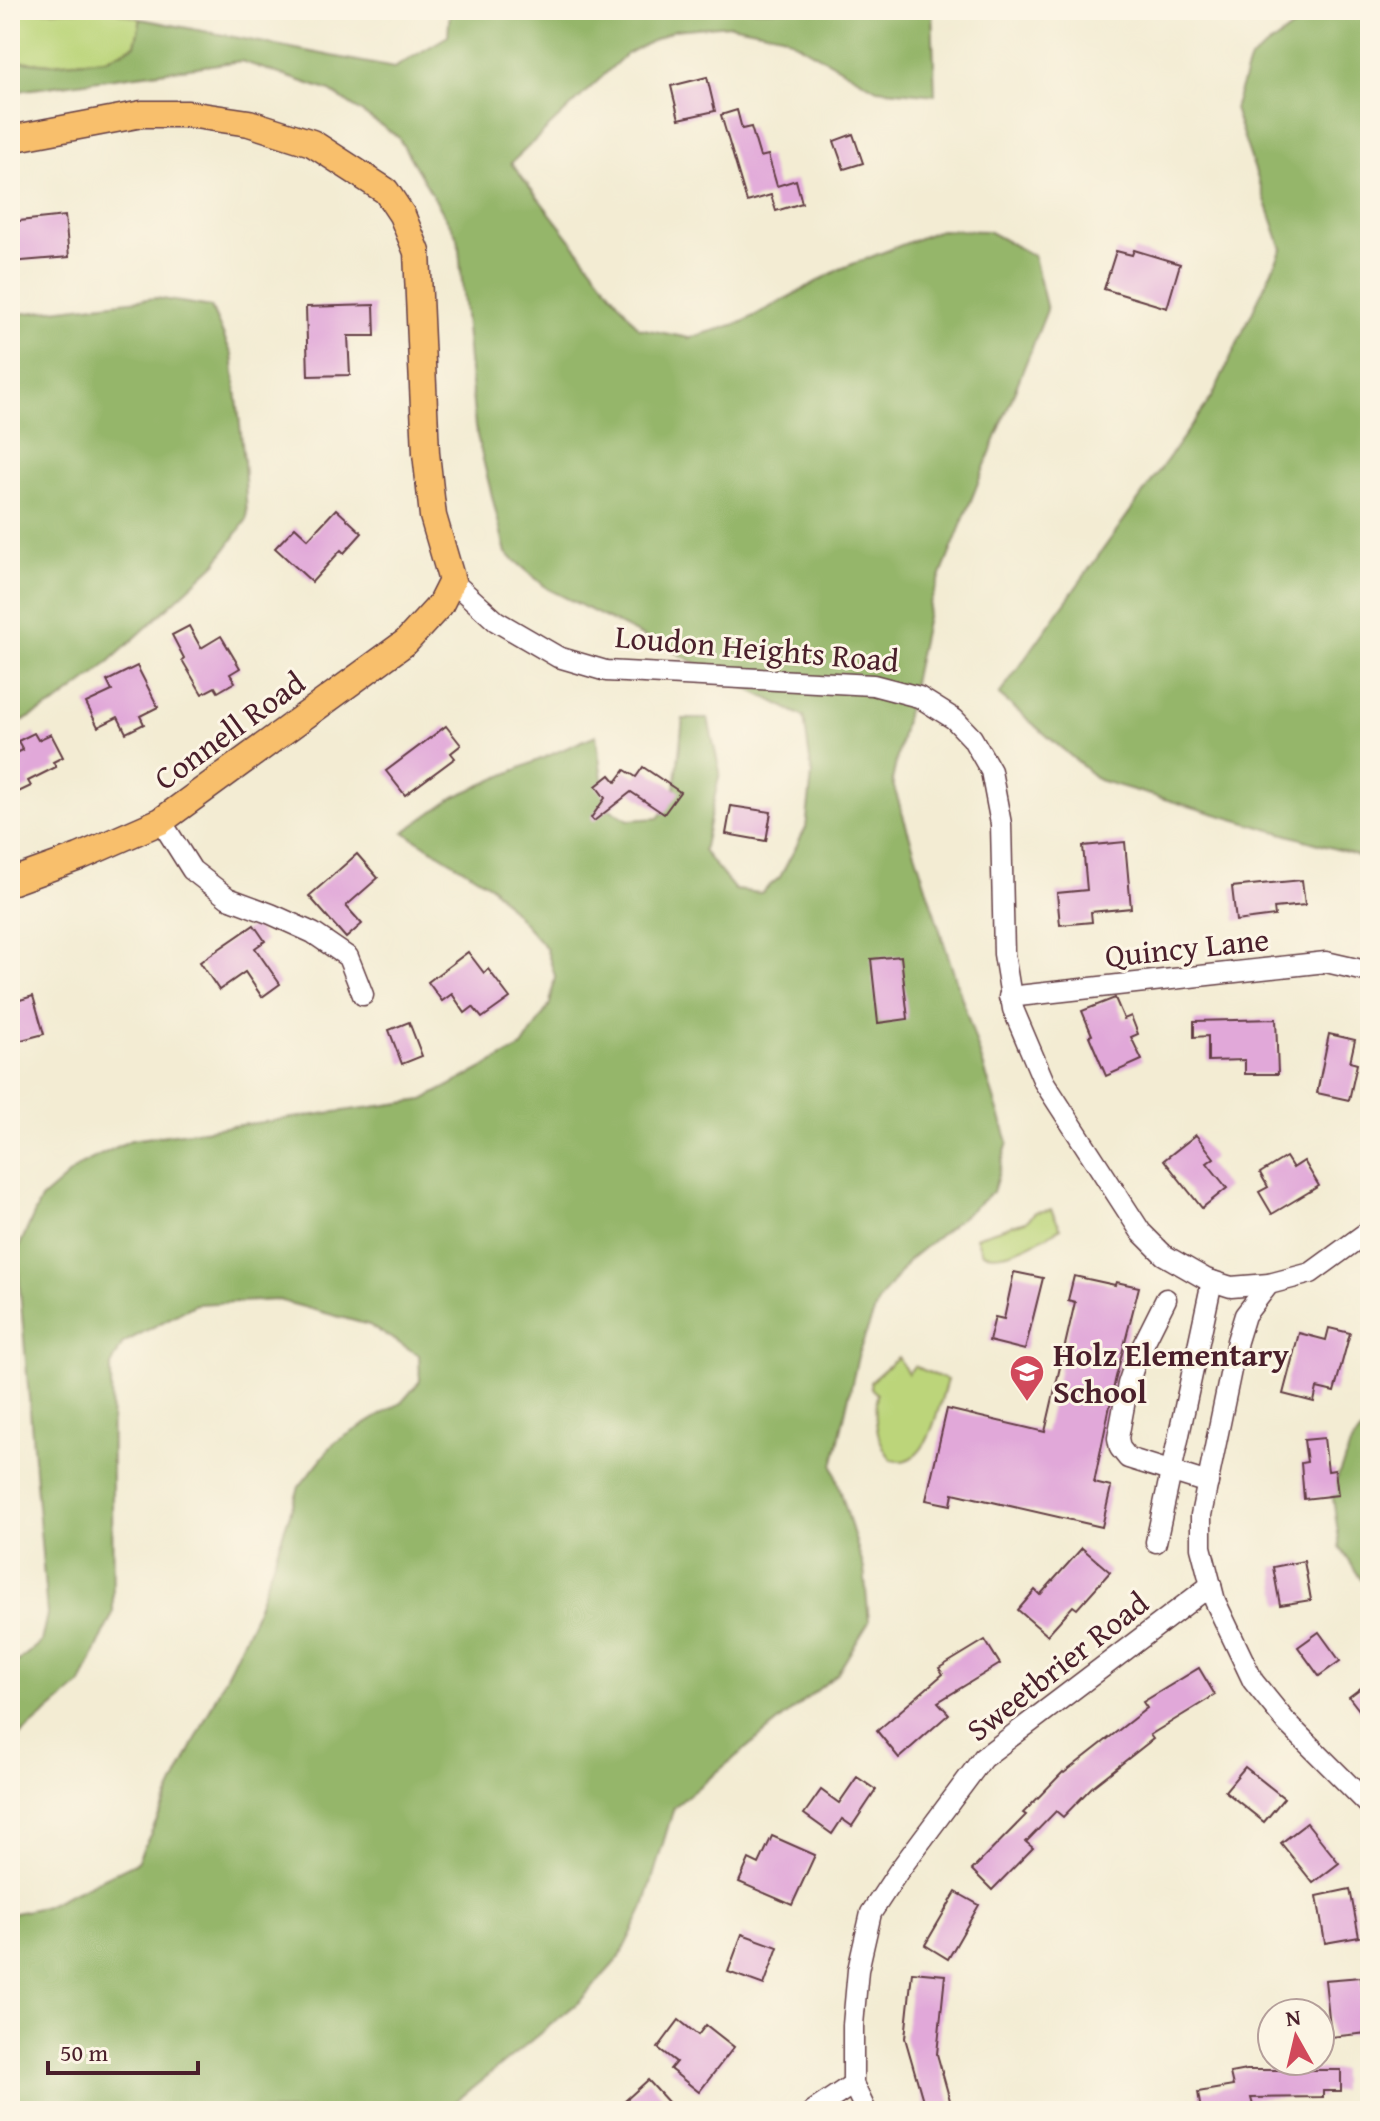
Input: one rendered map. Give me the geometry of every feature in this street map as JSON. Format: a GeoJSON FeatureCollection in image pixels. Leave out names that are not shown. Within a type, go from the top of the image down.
{"type":"FeatureCollection","features":[{"type":"Feature","properties":{"kind":"main road"},"geometry":{"type":"LineString","coordinates":[[10,139],[142,114],[188,114],[249,123],[312,143],[386,191],[402,215],[417,252],[426,453],[433,516],[452,581]]}},
{"type":"Feature","properties":{"kind":"main road","name":"Connell Road"},"geometry":{"type":"LineString","coordinates":[[10,882],[79,857],[161,821],[406,642],[440,605],[452,581]]}},
{"type":"Feature","properties":{"kind":"street","name":"Loudon Heights Road"},"geometry":{"type":"LineString","coordinates":[[452,581],[496,621],[533,643],[558,657],[606,671],[873,685],[919,697],[954,719],[972,738],[991,771],[1001,824],[1004,954],[1009,997],[1044,1082],[1141,1232],[1164,1255],[1212,1281],[1231,1287],[1269,1284],[1311,1273],[1370,1230]]}},
{"type":"Feature","properties":{"kind":"street"},"geometry":{"type":"LineString","coordinates":[[161,821],[192,870],[228,898],[313,933],[348,957],[363,995]]}},
{"type":"Feature","properties":{"kind":"street","name":"Quincy Lane"},"geometry":{"type":"LineString","coordinates":[[1009,997],[1326,962],[1370,972]]}},
{"type":"Feature","properties":{"kind":"street"},"geometry":{"type":"LineString","coordinates":[[1156,1542],[1212,1281]]}},
{"type":"Feature","properties":{"kind":"street"},"geometry":{"type":"LineString","coordinates":[[1269,1284],[1245,1315],[1201,1515],[1201,1547],[1215,1601],[1253,1681],[1287,1723],[1370,1806]]}},
{"type":"Feature","properties":{"kind":"street"},"geometry":{"type":"LineString","coordinates":[[1166,1299],[1137,1357],[1128,1384],[1118,1438],[1120,1448],[1128,1458],[1208,1483]]}},
{"type":"Feature","properties":{"kind":"street","name":"Sweetbrier Road"},"geometry":{"type":"LineString","coordinates":[[866,2111],[853,2084],[853,2025],[858,1970],[871,1913],[983,1758],[1211,1585]]}},
{"type":"Feature","properties":{"kind":"street"},"geometry":{"type":"LineString","coordinates":[[813,2111],[853,2084]]}},
{"type":"Feature","properties":{"kind":"green space"},"geometry":{"type":"Polygon","coordinates":[[[109,10],[141,19],[135,45],[107,59],[51,64],[10,60],[10,11],[109,10]]]}},
{"type":"Feature","properties":{"kind":"green space"},"geometry":{"type":"Polygon","coordinates":[[[450,10],[932,10],[935,95],[877,89],[782,35],[730,25],[674,30],[626,54],[511,163],[639,328],[689,338],[743,322],[840,269],[940,230],[988,231],[1034,256],[1047,310],[930,603],[892,781],[1008,1142],[993,1192],[909,1260],[878,1302],[859,1352],[833,1466],[864,1569],[869,1622],[837,1674],[674,1807],[643,1910],[619,1958],[580,2001],[444,2111],[10,2111],[10,1914],[43,1907],[137,1862],[255,1615],[299,1487],[334,1443],[402,1402],[420,1381],[419,1355],[369,1325],[278,1300],[196,1304],[123,1343],[111,1366],[113,1613],[81,1684],[16,1739],[10,1739],[10,1668],[41,1642],[47,1614],[19,1278],[19,1247],[41,1199],[80,1165],[131,1140],[423,1100],[522,1047],[550,1004],[555,976],[546,948],[491,886],[404,832],[454,797],[596,735],[606,807],[629,820],[658,818],[674,797],[683,719],[708,719],[720,772],[703,851],[735,890],[761,893],[780,877],[806,828],[812,775],[804,717],[548,589],[506,553],[475,427],[458,238],[398,137],[330,91],[241,61],[10,92],[10,60],[51,64],[107,59],[135,45],[141,19],[394,68],[448,36],[450,10]]]}},
{"type":"Feature","properties":{"kind":"green space"},"geometry":{"type":"Polygon","coordinates":[[[1317,10],[1370,10],[1370,862],[1353,854],[1099,780],[999,695],[1212,397],[1282,249],[1234,109],[1250,59],[1317,10]]]}},
{"type":"Feature","properties":{"kind":"green space"},"geometry":{"type":"Polygon","coordinates":[[[156,298],[211,307],[232,355],[247,519],[216,563],[98,672],[57,703],[10,728],[10,315],[156,298]]]}},
{"type":"Feature","properties":{"kind":"green space"},"geometry":{"type":"Polygon","coordinates":[[[1051,1210],[1061,1228],[1012,1252],[982,1253],[976,1237],[1028,1220],[1035,1212],[1051,1210]]]}},
{"type":"Feature","properties":{"kind":"green space"},"geometry":{"type":"Polygon","coordinates":[[[898,1357],[908,1374],[914,1366],[947,1380],[930,1434],[915,1456],[905,1461],[892,1460],[882,1445],[875,1412],[877,1394],[870,1382],[898,1357]]]}},
{"type":"Feature","properties":{"kind":"green space"},"geometry":{"type":"Polygon","coordinates":[[[1370,1420],[1370,1593],[1340,1547],[1332,1491],[1351,1444],[1370,1420]]]}},
{"type":"Feature","properties":{"kind":"building"},"geometry":{"type":"Polygon","coordinates":[[[707,77],[715,111],[679,119],[671,86],[707,77]]]}},
{"type":"Feature","properties":{"kind":"building"},"geometry":{"type":"Polygon","coordinates":[[[737,110],[742,129],[751,127],[760,157],[768,155],[777,186],[796,180],[802,203],[776,211],[771,195],[747,202],[721,115],[737,110]]]}},
{"type":"Feature","properties":{"kind":"building"},"geometry":{"type":"Polygon","coordinates":[[[853,134],[863,163],[844,169],[834,141],[853,134]]]}},
{"type":"Feature","properties":{"kind":"building"},"geometry":{"type":"Polygon","coordinates":[[[65,216],[69,257],[10,262],[10,222],[65,216]]]}},
{"type":"Feature","properties":{"kind":"building"},"geometry":{"type":"Polygon","coordinates":[[[1134,250],[1180,264],[1167,308],[1104,289],[1116,251],[1132,255],[1134,250]]]}},
{"type":"Feature","properties":{"kind":"building"},"geometry":{"type":"Polygon","coordinates":[[[374,305],[375,336],[348,336],[350,375],[308,376],[306,307],[374,305]]]}},
{"type":"Feature","properties":{"kind":"building"},"geometry":{"type":"Polygon","coordinates":[[[336,509],[362,533],[344,553],[341,550],[312,582],[275,548],[295,527],[308,539],[336,509]]]}},
{"type":"Feature","properties":{"kind":"building"},"geometry":{"type":"Polygon","coordinates":[[[189,626],[201,648],[221,636],[240,668],[230,674],[235,682],[218,692],[215,687],[202,694],[182,660],[184,658],[172,635],[189,626]]]}},
{"type":"Feature","properties":{"kind":"building"},"geometry":{"type":"Polygon","coordinates":[[[137,666],[158,707],[140,716],[144,724],[126,733],[118,717],[98,727],[86,703],[112,691],[107,681],[137,666]]]}},
{"type":"Feature","properties":{"kind":"building"},"geometry":{"type":"Polygon","coordinates":[[[446,726],[461,745],[451,753],[455,758],[405,795],[386,771],[446,726]]]}},
{"type":"Feature","properties":{"kind":"building"},"geometry":{"type":"Polygon","coordinates":[[[34,733],[38,740],[51,734],[63,757],[53,762],[56,767],[28,781],[31,786],[10,796],[10,756],[23,750],[18,741],[34,733]]]}},
{"type":"Feature","properties":{"kind":"building"},"geometry":{"type":"Polygon","coordinates":[[[643,767],[680,792],[664,814],[631,792],[594,821],[591,818],[605,798],[596,786],[610,775],[616,782],[625,770],[636,777],[643,767]]]}},
{"type":"Feature","properties":{"kind":"building"},"geometry":{"type":"Polygon","coordinates":[[[731,806],[771,812],[766,841],[726,834],[731,806]]]}},
{"type":"Feature","properties":{"kind":"building"},"geometry":{"type":"Polygon","coordinates":[[[1125,842],[1131,908],[1091,912],[1092,922],[1060,925],[1057,893],[1087,890],[1083,846],[1125,842]]]}},
{"type":"Feature","properties":{"kind":"building"},"geometry":{"type":"Polygon","coordinates":[[[357,854],[378,878],[346,906],[362,924],[346,938],[309,896],[357,854]]]}},
{"type":"Feature","properties":{"kind":"building"},"geometry":{"type":"Polygon","coordinates":[[[1302,880],[1305,905],[1274,908],[1275,916],[1236,921],[1232,887],[1302,880]]]}},
{"type":"Feature","properties":{"kind":"building"},"geometry":{"type":"Polygon","coordinates":[[[254,925],[265,941],[255,948],[280,984],[262,997],[245,972],[219,990],[200,962],[254,925]]]}},
{"type":"Feature","properties":{"kind":"building"},"geometry":{"type":"Polygon","coordinates":[[[468,952],[484,973],[488,969],[510,998],[482,1018],[473,1007],[465,1013],[452,994],[442,1001],[428,982],[468,952]]]}},
{"type":"Feature","properties":{"kind":"building"},"geometry":{"type":"Polygon","coordinates":[[[901,956],[908,1019],[878,1023],[871,959],[901,956]]]}},
{"type":"Feature","properties":{"kind":"building"},"geometry":{"type":"Polygon","coordinates":[[[33,996],[44,1034],[10,1043],[10,1003],[33,996]]]}},
{"type":"Feature","properties":{"kind":"building"},"geometry":{"type":"Polygon","coordinates":[[[1115,998],[1124,1019],[1131,1016],[1138,1034],[1131,1037],[1142,1060],[1106,1076],[1082,1011],[1115,998]]]}},
{"type":"Feature","properties":{"kind":"building"},"geometry":{"type":"Polygon","coordinates":[[[1276,1019],[1278,1074],[1245,1074],[1245,1060],[1208,1061],[1208,1036],[1194,1037],[1194,1021],[1276,1019]]]}},
{"type":"Feature","properties":{"kind":"building"},"geometry":{"type":"Polygon","coordinates":[[[409,1022],[422,1056],[402,1064],[389,1030],[409,1022]]]}},
{"type":"Feature","properties":{"kind":"building"},"geometry":{"type":"Polygon","coordinates":[[[1329,1034],[1355,1040],[1350,1062],[1357,1064],[1349,1100],[1317,1093],[1329,1034]]]}},
{"type":"Feature","properties":{"kind":"building"},"geometry":{"type":"Polygon","coordinates":[[[1196,1135],[1214,1158],[1207,1163],[1227,1188],[1202,1208],[1164,1160],[1196,1135]]]}},
{"type":"Feature","properties":{"kind":"building"},"geometry":{"type":"Polygon","coordinates":[[[1286,1157],[1293,1168],[1304,1161],[1319,1186],[1272,1214],[1259,1192],[1268,1187],[1260,1173],[1286,1157]]]}},
{"type":"Feature","properties":{"kind":"building"},"geometry":{"type":"Polygon","coordinates":[[[1014,1272],[1043,1278],[1025,1350],[989,1341],[995,1317],[1004,1319],[1014,1272]]]}},
{"type":"Feature","properties":{"kind":"building"},"geometry":{"type":"Polygon","coordinates":[[[1074,1276],[1139,1287],[1094,1483],[1111,1487],[1102,1527],[953,1493],[951,1505],[926,1500],[947,1409],[1045,1432],[1075,1302],[1068,1300],[1074,1276]]]}},
{"type":"Feature","properties":{"kind":"building"},"geometry":{"type":"Polygon","coordinates":[[[1329,1328],[1350,1333],[1334,1392],[1317,1388],[1314,1402],[1283,1394],[1299,1333],[1326,1340],[1329,1328]]]}},
{"type":"Feature","properties":{"kind":"building"},"geometry":{"type":"Polygon","coordinates":[[[1324,1438],[1328,1471],[1335,1470],[1338,1495],[1304,1499],[1301,1463],[1307,1462],[1304,1440],[1324,1438]]]}},
{"type":"Feature","properties":{"kind":"building"},"geometry":{"type":"Polygon","coordinates":[[[1082,1548],[1110,1572],[1077,1609],[1073,1606],[1047,1635],[1018,1610],[1035,1590],[1040,1595],[1082,1548]]]}},
{"type":"Feature","properties":{"kind":"building"},"geometry":{"type":"Polygon","coordinates":[[[1304,1561],[1311,1600],[1280,1605],[1273,1567],[1304,1561]]]}},
{"type":"Feature","properties":{"kind":"building"},"geometry":{"type":"Polygon","coordinates":[[[1319,1632],[1340,1661],[1319,1676],[1298,1647],[1319,1632]]]}},
{"type":"Feature","properties":{"kind":"building"},"geometry":{"type":"Polygon","coordinates":[[[985,1640],[1000,1664],[938,1702],[949,1714],[899,1758],[877,1731],[943,1674],[939,1668],[985,1640]]]}},
{"type":"Feature","properties":{"kind":"building"},"geometry":{"type":"Polygon","coordinates":[[[1199,1668],[1215,1695],[1150,1735],[1153,1739],[1092,1787],[1063,1817],[1056,1811],[1026,1842],[1033,1848],[992,1890],[972,1870],[1063,1772],[1147,1708],[1143,1702],[1199,1668]]]}},
{"type":"Feature","properties":{"kind":"building"},"geometry":{"type":"Polygon","coordinates":[[[1370,1681],[1370,1724],[1349,1697],[1370,1681]]]}},
{"type":"Feature","properties":{"kind":"building"},"geometry":{"type":"Polygon","coordinates":[[[1245,1767],[1284,1798],[1264,1822],[1225,1791],[1245,1767]]]}},
{"type":"Feature","properties":{"kind":"building"},"geometry":{"type":"Polygon","coordinates":[[[857,1777],[876,1790],[852,1826],[842,1819],[832,1834],[804,1814],[821,1790],[839,1803],[857,1777]]]}},
{"type":"Feature","properties":{"kind":"building"},"geometry":{"type":"Polygon","coordinates":[[[1307,1823],[1339,1863],[1313,1883],[1281,1843],[1307,1823]]]}},
{"type":"Feature","properties":{"kind":"building"},"geometry":{"type":"Polygon","coordinates":[[[772,1836],[815,1855],[792,1905],[739,1882],[749,1859],[759,1864],[772,1836]]]}},
{"type":"Feature","properties":{"kind":"building"},"geometry":{"type":"Polygon","coordinates":[[[1350,1889],[1359,1937],[1325,1943],[1317,1896],[1350,1889]]]}},
{"type":"Feature","properties":{"kind":"building"},"geometry":{"type":"Polygon","coordinates":[[[956,1892],[979,1905],[948,1959],[925,1945],[956,1892]]]}},
{"type":"Feature","properties":{"kind":"building"},"geometry":{"type":"Polygon","coordinates":[[[742,1934],[778,1947],[764,1985],[728,1972],[742,1934]]]}},
{"type":"Feature","properties":{"kind":"building"},"geometry":{"type":"Polygon","coordinates":[[[912,1972],[945,1975],[937,2054],[953,2111],[926,2111],[905,2038],[912,1972]]]}},
{"type":"Feature","properties":{"kind":"building"},"geometry":{"type":"Polygon","coordinates":[[[1361,1977],[1367,2033],[1336,2036],[1336,1997],[1327,1997],[1325,1980],[1361,1977]]]}},
{"type":"Feature","properties":{"kind":"building"},"geometry":{"type":"Polygon","coordinates":[[[679,2020],[698,2035],[706,2025],[734,2047],[699,2092],[670,2069],[676,2062],[658,2048],[679,2020]]]}},
{"type":"Feature","properties":{"kind":"building"},"geometry":{"type":"Polygon","coordinates":[[[1256,2070],[1256,2077],[1336,2077],[1336,2070],[1341,2070],[1341,2091],[1323,2091],[1323,2097],[1251,2098],[1254,2109],[1201,2111],[1198,2092],[1233,2086],[1230,2073],[1256,2070]]]}},
{"type":"Feature","properties":{"kind":"building"},"geometry":{"type":"Polygon","coordinates":[[[648,2080],[669,2103],[660,2111],[614,2111],[648,2080]]]}},
{"type":"Feature","properties":{"kind":"place","name":"Holz Elementary School"},"geometry":{"type":"Point","coordinates":[1027,1403]}}]}
